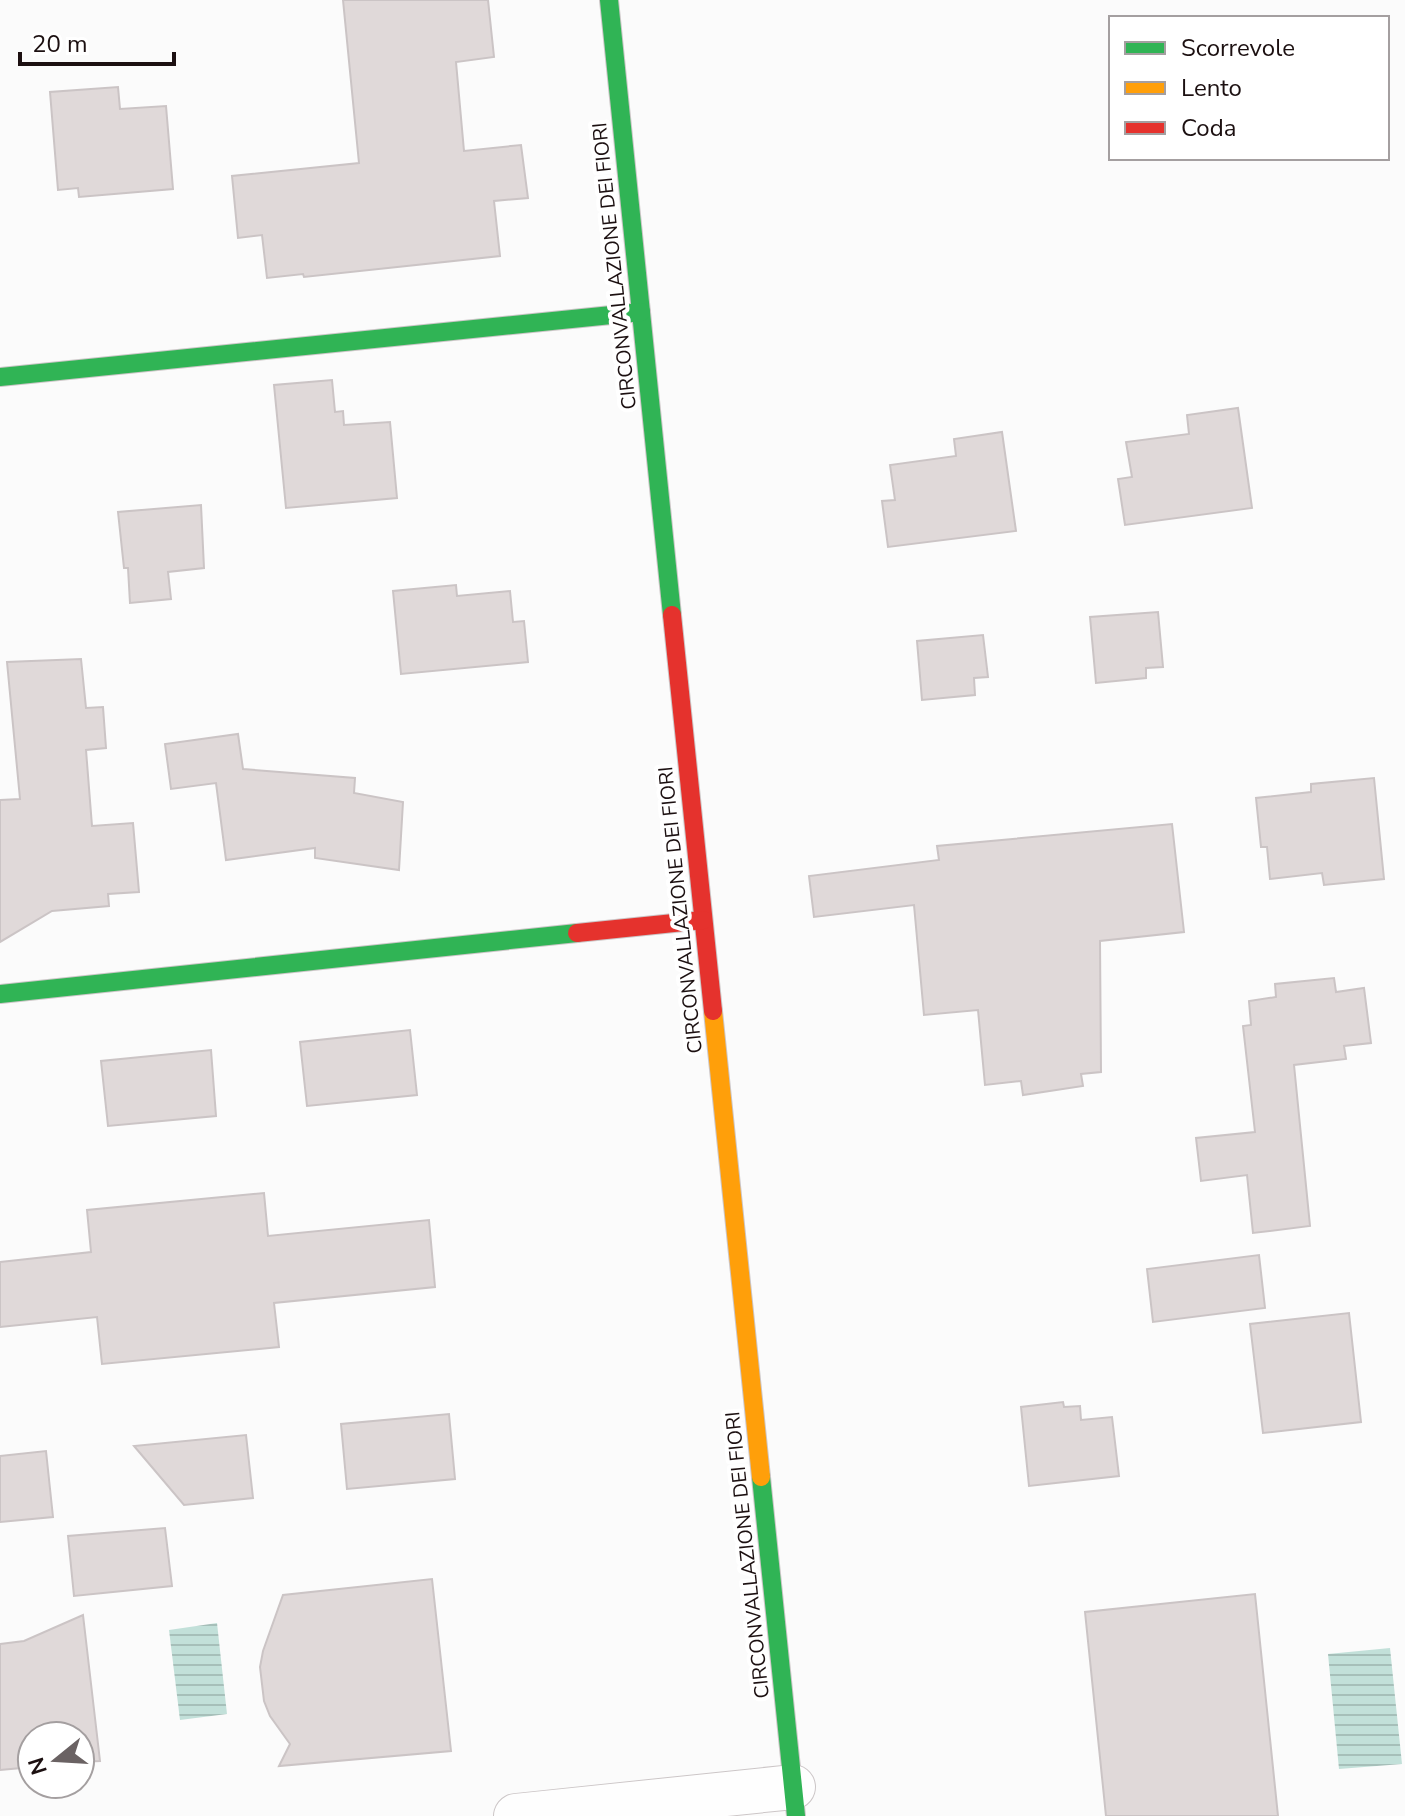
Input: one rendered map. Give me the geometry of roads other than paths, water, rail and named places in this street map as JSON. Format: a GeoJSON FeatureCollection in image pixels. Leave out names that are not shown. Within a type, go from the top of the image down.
{"type":"FeatureCollection","features":[{"type":"Feature","properties":{"kind":"street","name":"CIRCONVALLAZIONE DEI FIORI"},"geometry":{"type":"LineString","coordinates":[[609,0],[795,1802]]}},
{"type":"Feature","properties":{"kind":"street"},"geometry":{"type":"LineString","coordinates":[[0,377],[641,312]]}},
{"type":"Feature","properties":{"kind":"street"},"geometry":{"type":"LineString","coordinates":[[0,994],[703,920]]}},
{"type":"Feature","properties":{"kind":"street"},"geometry":{"type":"LineString","coordinates":[[516,1816],[795,1802]]}}]}
